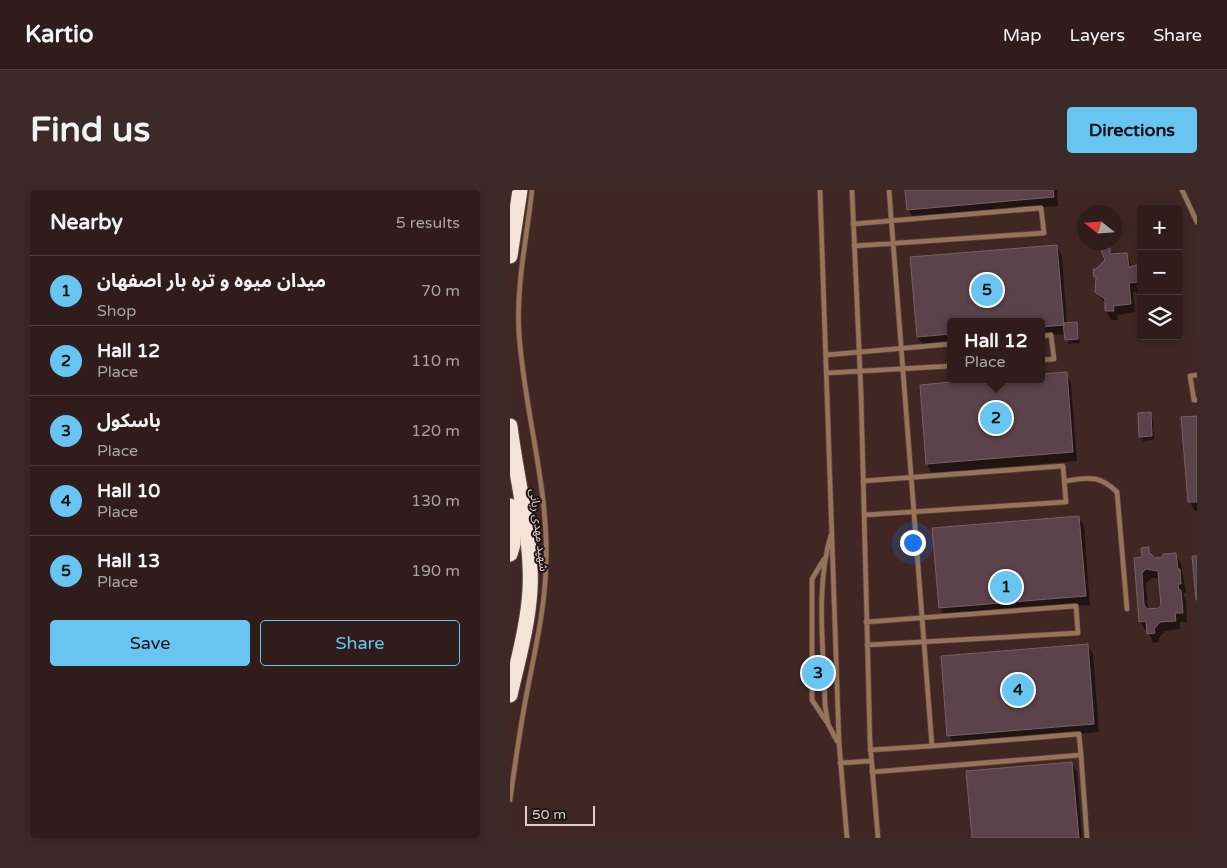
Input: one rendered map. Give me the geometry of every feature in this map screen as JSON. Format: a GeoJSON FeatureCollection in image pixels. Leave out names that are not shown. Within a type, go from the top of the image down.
{"type":"FeatureCollection","features":[{"type":"Feature","properties":{"kind":"highway"},"geometry":{"type":"LineString","coordinates":[[510,256],[520,190]]}},
{"type":"Feature","properties":{"kind":"highway","name":"شهید مهدی ربانی"},"geometry":{"type":"LineString","coordinates":[[510,426],[529,555],[530,589],[527,618],[510,695]]}},
{"type":"Feature","properties":{"kind":"highway"},"geometry":{"type":"LineString","coordinates":[[510,496],[514,455]]}},
{"type":"Feature","properties":{"kind":"highway"},"geometry":{"type":"LineString","coordinates":[[510,506],[513,544],[510,554]]}},
{"type":"Feature","properties":{"kind":"lane"},"geometry":{"type":"LineString","coordinates":[[510,800],[521,722],[544,607],[546,563],[541,491],[526,397],[519,332],[520,284],[532,190]]}},
{"type":"Feature","properties":{"kind":"lane"},"geometry":{"type":"LineString","coordinates":[[820,190],[839,743],[847,838]]}},
{"type":"Feature","properties":{"kind":"lane"},"geometry":{"type":"LineString","coordinates":[[852,190],[860,372],[870,750],[878,838]]}},
{"type":"Feature","properties":{"kind":"lane"},"geometry":{"type":"LineString","coordinates":[[889,190],[932,746]]}},
{"type":"Feature","properties":{"kind":"lane"},"geometry":{"type":"LineString","coordinates":[[1182,190],[1197,222]]}},
{"type":"Feature","properties":{"kind":"lane"},"geometry":{"type":"LineString","coordinates":[[853,224],[1042,208],[1044,233],[854,246]]}},
{"type":"Feature","properties":{"kind":"lane"},"geometry":{"type":"LineString","coordinates":[[1045,336],[1052,335],[1054,359],[1045,360]]}},
{"type":"Feature","properties":{"kind":"lane"},"geometry":{"type":"LineString","coordinates":[[826,355],[947,344]]}},
{"type":"Feature","properties":{"kind":"lane"},"geometry":{"type":"LineString","coordinates":[[827,373],[947,366]]}},
{"type":"Feature","properties":{"kind":"lane"},"geometry":{"type":"LineString","coordinates":[[1197,376],[1190,376],[1194,400],[1197,400]]}},
{"type":"Feature","properties":{"kind":"lane"},"geometry":{"type":"LineString","coordinates":[[863,482],[1063,466],[1066,502],[864,515]]}},
{"type":"Feature","properties":{"kind":"lane"},"geometry":{"type":"LineString","coordinates":[[1064,480],[1095,478],[1106,482],[1117,492],[1127,609]]}},
{"type":"Feature","properties":{"kind":"lane"},"geometry":{"type":"LineString","coordinates":[[832,531],[824,558],[812,579],[812,700],[839,743]]}},
{"type":"Feature","properties":{"kind":"lane"},"geometry":{"type":"LineString","coordinates":[[824,558],[825,705],[828,724]]}},
{"type":"Feature","properties":{"kind":"lane"},"geometry":{"type":"LineString","coordinates":[[866,622],[1076,606],[1078,633],[867,645]]}},
{"type":"Feature","properties":{"kind":"lane"},"geometry":{"type":"LineString","coordinates":[[870,750],[1079,734],[1087,838]]}},
{"type":"Feature","properties":{"kind":"lane"},"geometry":{"type":"LineString","coordinates":[[872,772],[1080,755]]}},
{"type":"Feature","properties":{"kind":"lane"},"geometry":{"type":"LineString","coordinates":[[840,763],[871,762]]}},
{"type":"Feature","properties":{"kind":"building"},"geometry":{"type":"Polygon","coordinates":[[[905,190],[1053,190],[1054,197],[907,210],[905,190]]]}},
{"type":"Feature","properties":{"kind":"building"},"geometry":{"type":"Polygon","coordinates":[[[1057,245],[1064,325],[1045,327],[1045,318],[947,318],[947,334],[917,337],[910,257],[1057,245]]]}},
{"type":"Feature","properties":{"kind":"building"},"geometry":{"type":"Polygon","coordinates":[[[1101,250],[1110,250],[1110,254],[1127,253],[1129,267],[1137,265],[1137,282],[1129,283],[1131,304],[1113,306],[1114,311],[1105,311],[1105,299],[1095,292],[1096,277],[1094,277],[1093,269],[1096,269],[1105,260],[1101,250]]]}},
{"type":"Feature","properties":{"kind":"building"},"geometry":{"type":"Polygon","coordinates":[[[1077,322],[1078,339],[1065,340],[1063,323],[1077,322]]]}},
{"type":"Feature","properties":{"kind":"building"},"geometry":{"type":"Polygon","coordinates":[[[1067,372],[1073,452],[926,464],[920,385],[947,382],[1045,383],[1045,374],[1067,372]]]}},
{"type":"Feature","properties":{"kind":"building"},"geometry":{"type":"Polygon","coordinates":[[[1151,412],[1152,436],[1139,437],[1138,413],[1151,412]]]}},
{"type":"Feature","properties":{"kind":"building"},"geometry":{"type":"Polygon","coordinates":[[[1197,416],[1197,502],[1188,502],[1181,417],[1197,416]]]}},
{"type":"Feature","properties":{"kind":"building"},"geometry":{"type":"Polygon","coordinates":[[[1079,516],[1086,596],[939,608],[932,528],[1079,516]]]}},
{"type":"Feature","properties":{"kind":"building"},"geometry":{"type":"Polygon","coordinates":[[[1149,547],[1149,552],[1155,558],[1163,557],[1163,554],[1176,553],[1178,569],[1180,569],[1181,584],[1178,584],[1179,590],[1181,590],[1183,613],[1175,613],[1176,621],[1160,622],[1154,629],[1155,633],[1147,634],[1146,621],[1139,622],[1134,558],[1142,557],[1141,548],[1149,547]],[[1146,569],[1142,573],[1144,605],[1147,609],[1161,606],[1158,571],[1146,569]]]}},
{"type":"Feature","properties":{"kind":"building"},"geometry":{"type":"Polygon","coordinates":[[[1192,556],[1197,556],[1197,600],[1196,600],[1192,556]]]}},
{"type":"Feature","properties":{"kind":"building"},"geometry":{"type":"Polygon","coordinates":[[[1088,644],[1094,724],[947,736],[941,656],[1088,644]]]}},
{"type":"Feature","properties":{"kind":"building"},"geometry":{"type":"Polygon","coordinates":[[[817,657],[819,657],[822,669],[820,681],[816,681],[814,678],[817,657]]]}},
{"type":"Feature","properties":{"kind":"building"},"geometry":{"type":"Polygon","coordinates":[[[1072,762],[1079,838],[972,838],[966,771],[1072,762]]]}},
{"type":"Feature","properties":{"kind":"place","name":"Hall 13"},"geometry":{"type":"Point","coordinates":[987,290]}},
{"type":"Feature","properties":{"kind":"place","name":"Hall 12"},"geometry":{"type":"Point","coordinates":[996,418]}},
{"type":"Feature","properties":{"kind":"place","name":"میدان میوه و تره بار اصفهان"},"geometry":{"type":"Point","coordinates":[1006,587]}},
{"type":"Feature","properties":{"kind":"place","name":"باسكول"},"geometry":{"type":"Point","coordinates":[818,673]}},
{"type":"Feature","properties":{"kind":"place","name":"Hall 10"},"geometry":{"type":"Point","coordinates":[1018,690]}}]}
